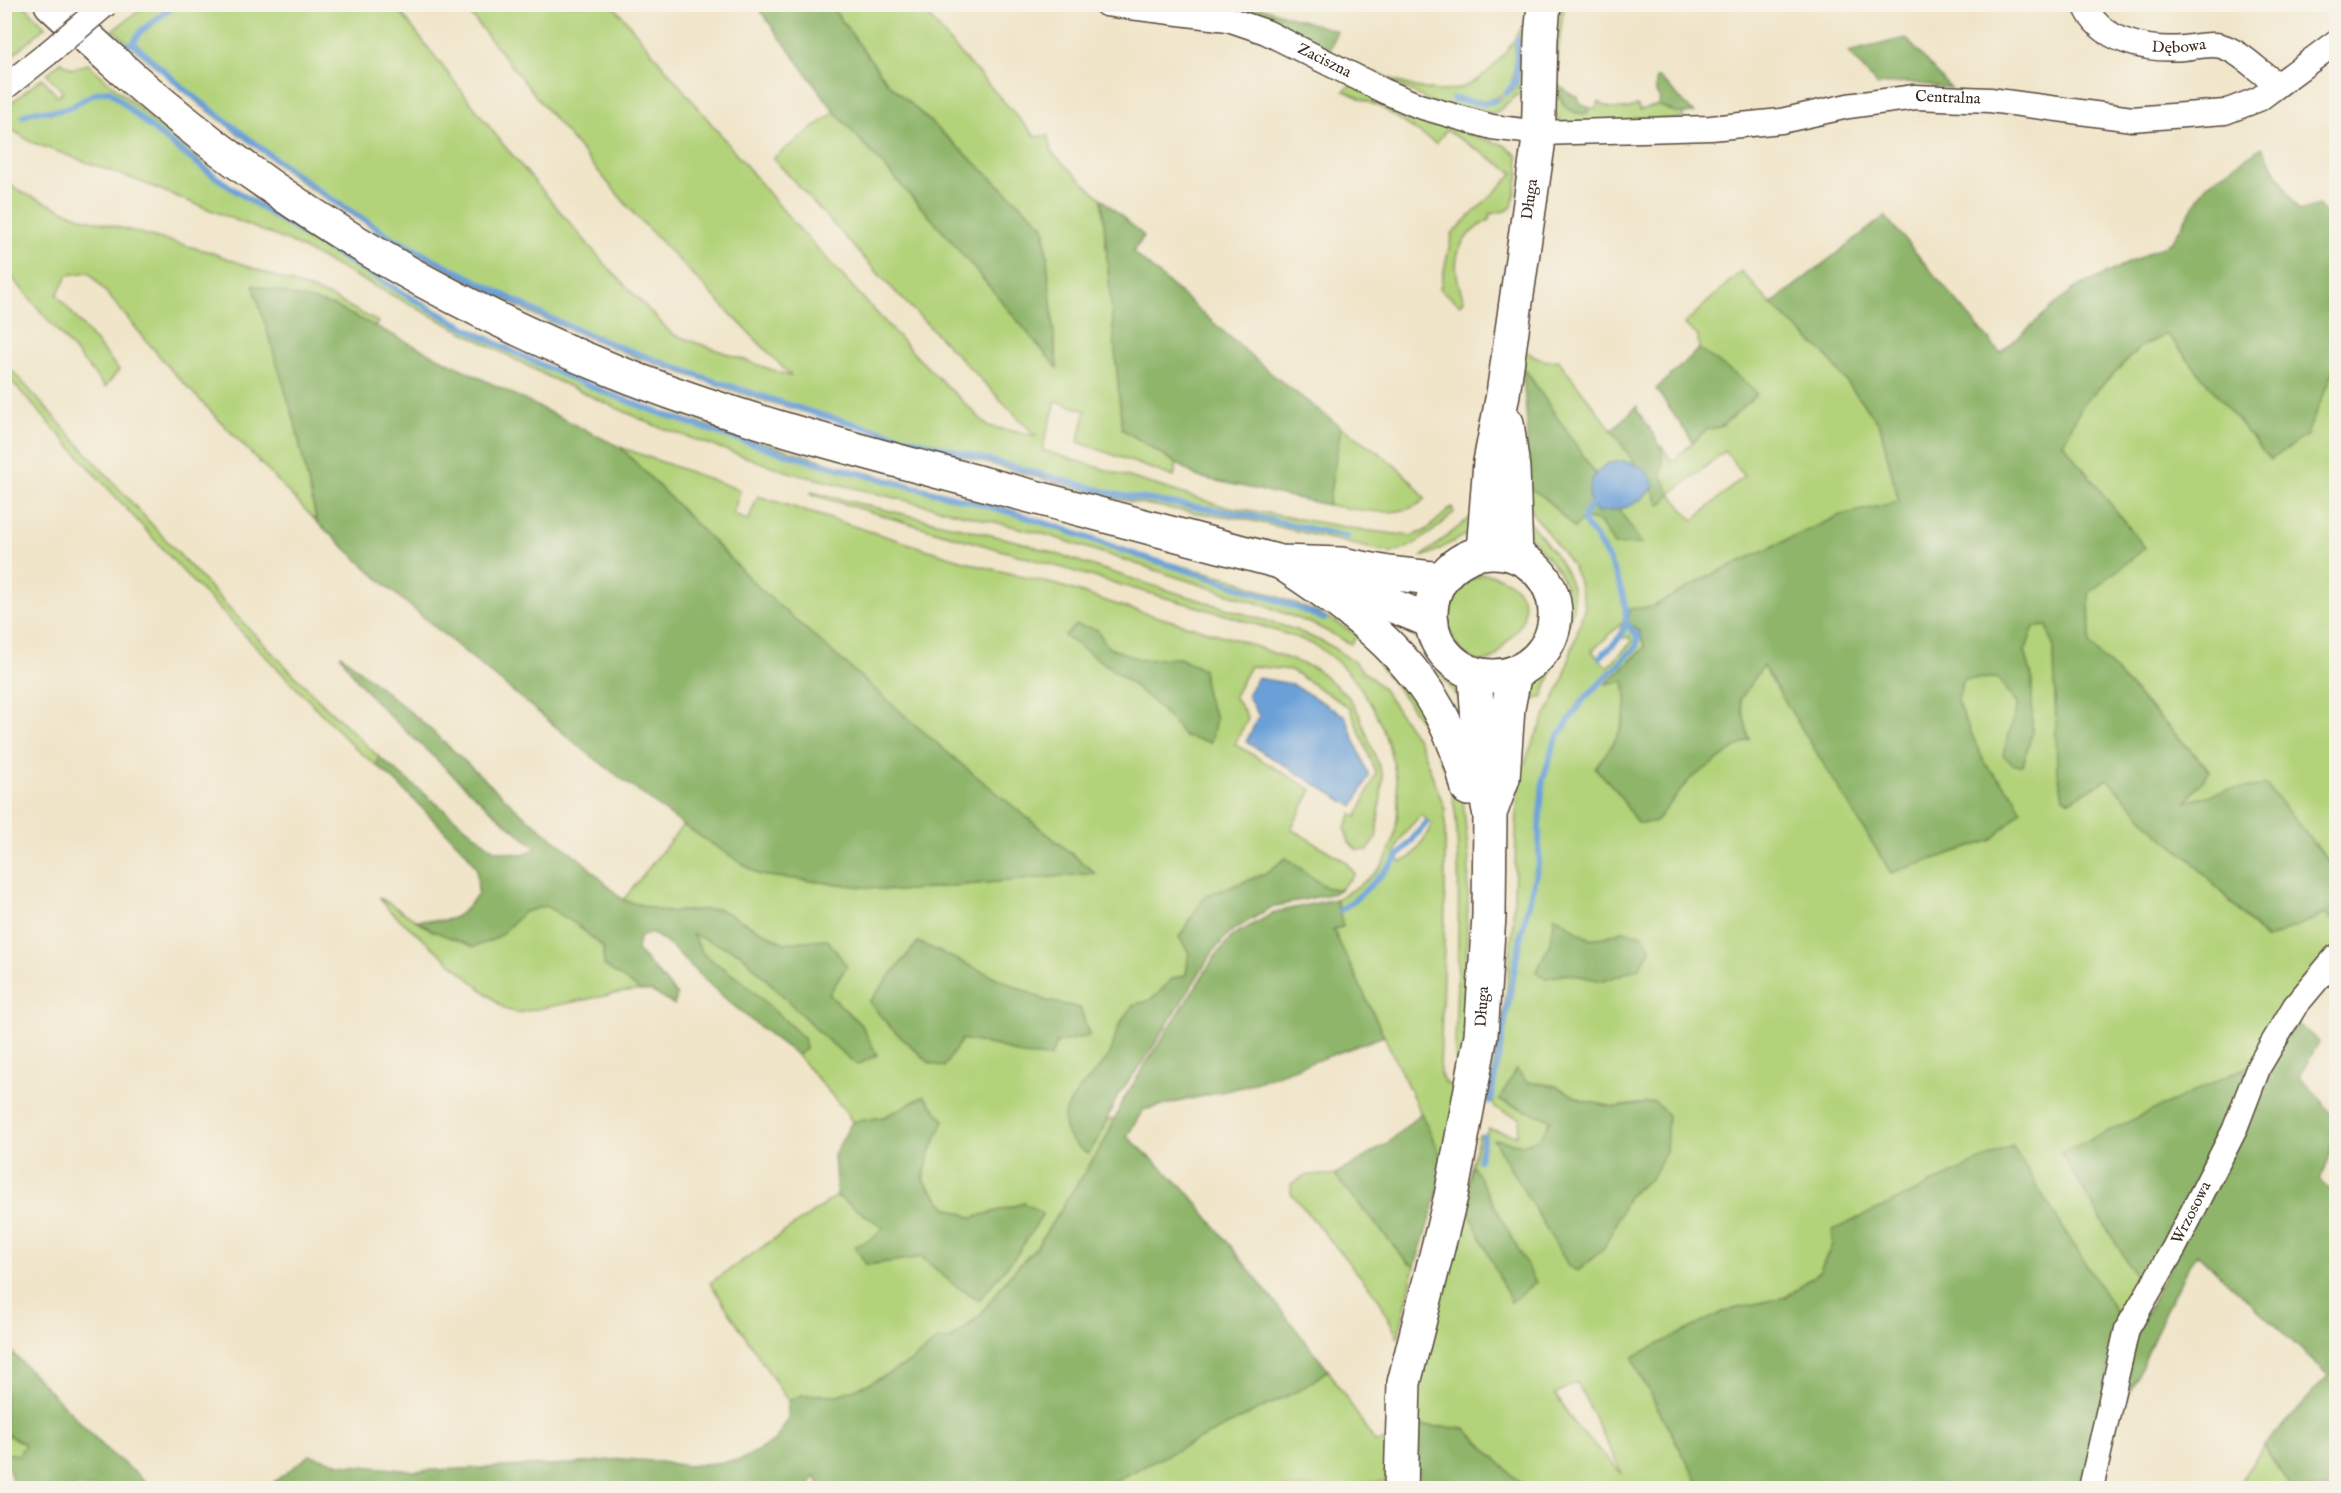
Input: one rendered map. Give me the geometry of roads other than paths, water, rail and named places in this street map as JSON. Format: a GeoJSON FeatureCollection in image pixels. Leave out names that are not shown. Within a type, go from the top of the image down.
{"type":"FeatureCollection","features":[{"type":"Feature","properties":{"kind":"main road"},"geometry":{"type":"LineString","coordinates":[[51,4],[116,64],[182,120],[346,236],[459,300],[610,370],[744,418],[836,445],[1280,562],[1341,564],[1388,573],[1442,579]]}},
{"type":"Feature","properties":{"kind":"main road","name":"Długa"},"geometry":{"type":"LineString","coordinates":[[1483,552],[1490,462],[1503,394],[1539,133],[1544,4]]}},
{"type":"Feature","properties":{"kind":"main road","name":"Długa"},"geometry":{"type":"LineString","coordinates":[[1503,394],[1513,468],[1516,556]]}},
{"type":"Feature","properties":{"kind":"main road"},"geometry":{"type":"LineString","coordinates":[[1483,552],[1500,552],[1516,556],[1533,565],[1545,579],[1553,597],[1556,616],[1552,634],[1542,651],[1529,664],[1515,672],[1496,676],[1475,675],[1447,656],[1437,640],[1431,607],[1434,592],[1453,566],[1467,557],[1483,552]]}},
{"type":"Feature","properties":{"kind":"main road"},"geometry":{"type":"LineString","coordinates":[[1280,562],[1313,584],[1378,635],[1401,656],[1419,678],[1436,704],[1455,742],[1464,766],[1468,789],[1490,827]]}},
{"type":"Feature","properties":{"kind":"main road"},"geometry":{"type":"LineString","coordinates":[[1313,584],[1346,590],[1394,604],[1432,622]]}},
{"type":"Feature","properties":{"kind":"main road","name":"Długa"},"geometry":{"type":"LineString","coordinates":[[1490,827],[1503,778],[1508,708],[1515,672]]}},
{"type":"Feature","properties":{"kind":"main road","name":"Długa"},"geometry":{"type":"LineString","coordinates":[[1401,1488],[1404,1383],[1451,1196],[1481,1035],[1489,916],[1490,827],[1481,772],[1475,675]]}},
{"type":"Feature","properties":{"kind":"street"},"geometry":{"type":"LineString","coordinates":[[4,88],[106,4]]}},
{"type":"Feature","properties":{"kind":"street","name":"Zaciszna"},"geometry":{"type":"LineString","coordinates":[[1106,4],[1228,19],[1266,32],[1419,106],[1492,127],[1539,133]]}},
{"type":"Feature","properties":{"kind":"street","name":"Dębowa"},"geometry":{"type":"LineString","coordinates":[[2085,4],[2088,13],[2099,27],[2113,36],[2160,49],[2218,45],[2233,50],[2278,84]]}},
{"type":"Feature","properties":{"kind":"street","name":"Centralna"},"geometry":{"type":"LineString","coordinates":[[1539,133],[1711,128],[1781,121],[1848,106],[1915,97],[1990,100],[2132,119],[2225,112],[2259,99],[2337,42]]}},
{"type":"Feature","properties":{"kind":"street","name":"Wrzosowa"},"geometry":{"type":"LineString","coordinates":[[2091,1488],[2127,1329],[2174,1248],[2234,1131],[2259,1066],[2295,1006],[2337,957]]}},
{"type":"Feature","properties":{"kind":"water"},"geometry":{"type":"Polygon","coordinates":[[[1623,461],[1643,469],[1655,486],[1636,503],[1615,510],[1597,512],[1589,493],[1593,479],[1602,467],[1609,463],[1623,461]]]}},
{"type":"Feature","properties":{"kind":"water"},"geometry":{"type":"Polygon","coordinates":[[[1257,678],[1292,684],[1345,716],[1369,776],[1353,807],[1246,742],[1259,716],[1247,695],[1257,678]]]}},
{"type":"Feature","properties":{"kind":"waterway"},"geometry":{"type":"LineString","coordinates":[[176,4],[141,31],[133,43],[182,87],[325,195],[396,240],[543,315],[609,343],[708,379],[821,415],[1118,495],[1242,514],[1347,537]]}},
{"type":"Feature","properties":{"kind":"waterway"},"geometry":{"type":"LineString","coordinates":[[95,20],[122,47],[133,43]]}},
{"type":"Feature","properties":{"kind":"waterway"},"geometry":{"type":"LineString","coordinates":[[1506,93],[1516,81],[1518,39]]}},
{"type":"Feature","properties":{"kind":"waterway"},"geometry":{"type":"LineString","coordinates":[[4,45],[8,42]]}},
{"type":"Feature","properties":{"kind":"waterway"},"geometry":{"type":"LineString","coordinates":[[23,116],[35,112],[60,111],[92,95],[110,91],[191,159],[278,218],[434,311],[508,349],[601,391],[740,440],[1029,518],[1210,577],[1324,619]]}},
{"type":"Feature","properties":{"kind":"waterway"},"geometry":{"type":"LineString","coordinates":[[1453,99],[1484,104],[1496,100]]}},
{"type":"Feature","properties":{"kind":"waterway"},"geometry":{"type":"LineString","coordinates":[[1591,506],[1585,513],[1584,522],[1600,545],[1616,575],[1625,606],[1622,633],[1600,657]]}},
{"type":"Feature","properties":{"kind":"waterway"},"geometry":{"type":"LineString","coordinates":[[1490,1102],[1521,935],[1539,861],[1543,779],[1555,741],[1583,700],[1636,647],[1638,637],[1626,623]]}},
{"type":"Feature","properties":{"kind":"waterway"},"geometry":{"type":"LineString","coordinates":[[1341,910],[1376,880],[1426,823]]}},
{"type":"Feature","properties":{"kind":"waterway"},"geometry":{"type":"LineString","coordinates":[[1479,1160],[1484,1136]]}}]}
